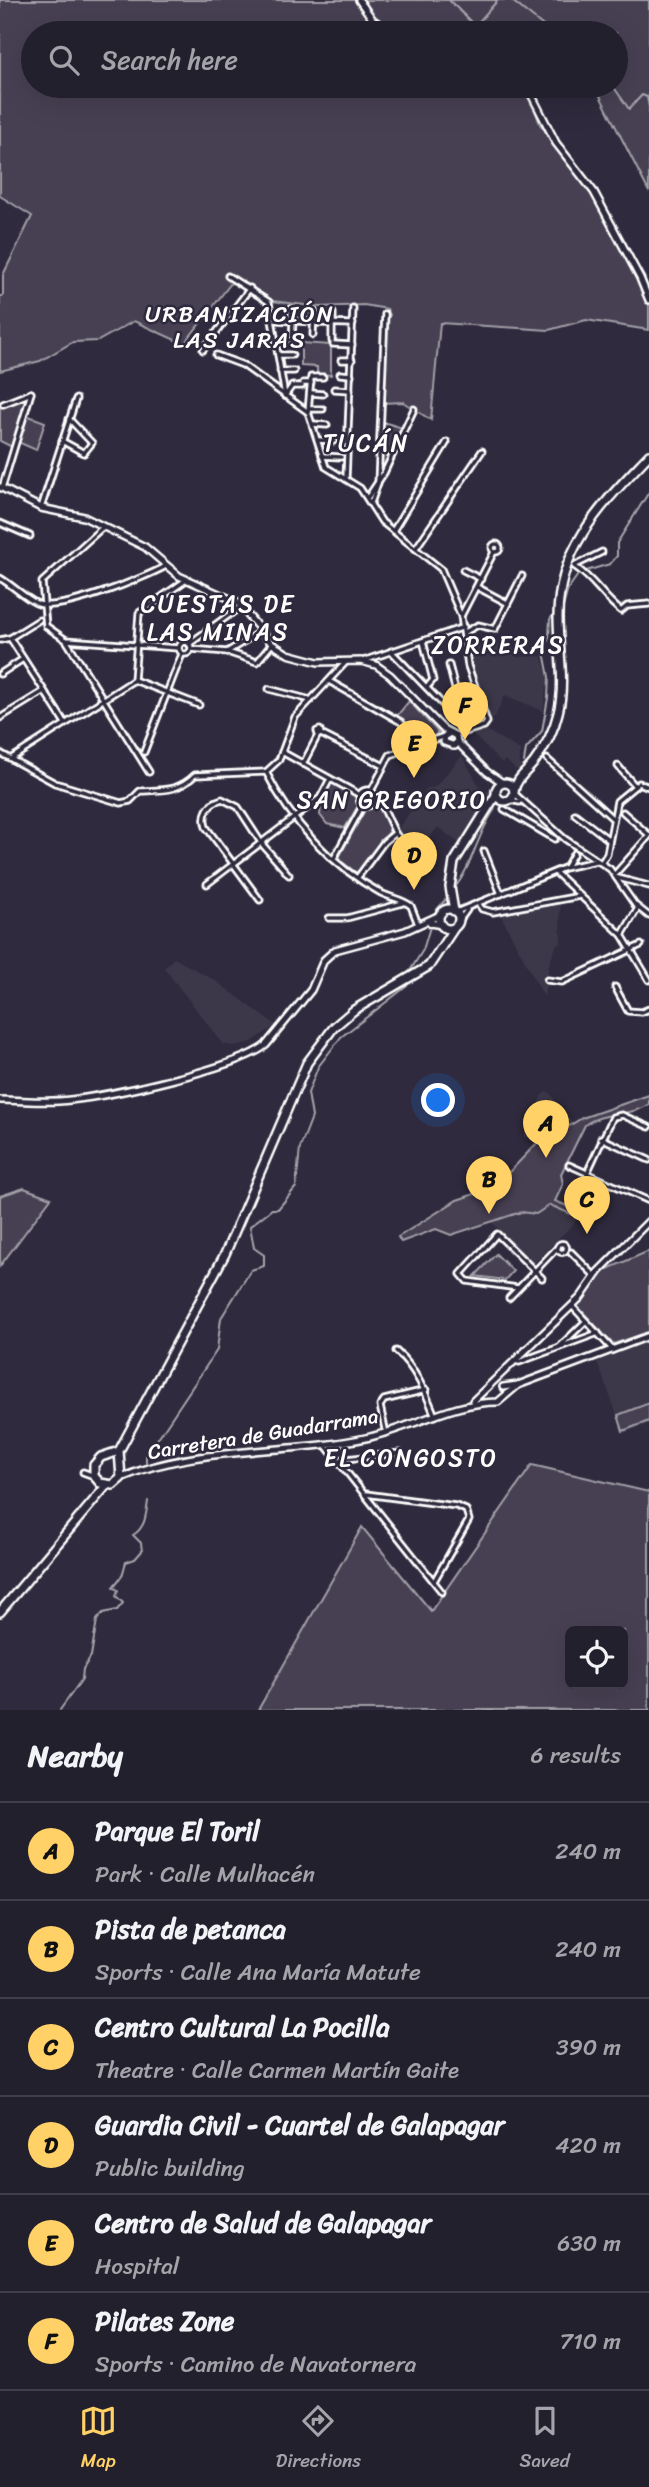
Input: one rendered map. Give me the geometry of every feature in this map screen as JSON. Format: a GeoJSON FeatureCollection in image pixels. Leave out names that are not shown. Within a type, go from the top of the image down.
{"type":"FeatureCollection","features":[{"type":"Feature","properties":{"kind":"main road"},"geometry":{"type":"LineString","coordinates":[[359,0],[374,21]]}},
{"type":"Feature","properties":{"kind":"main road"},"geometry":{"type":"LineString","coordinates":[[533,98],[556,144],[594,192],[649,300]]}},
{"type":"Feature","properties":{"kind":"main road"},"geometry":{"type":"LineString","coordinates":[[490,809],[505,803],[514,792],[518,779],[543,750],[558,713],[561,676],[558,600],[569,557],[600,505],[649,455]]}},
{"type":"Feature","properties":{"kind":"main road"},"geometry":{"type":"LineString","coordinates":[[1,488],[41,508],[84,517],[145,547],[186,580],[242,606],[272,644],[309,660],[361,661],[373,664],[390,675],[447,735],[514,792]]}},
{"type":"Feature","properties":{"kind":"main road"},"geometry":{"type":"LineString","coordinates":[[447,735],[456,742]]}},
{"type":"Feature","properties":{"kind":"main road"},"geometry":{"type":"LineString","coordinates":[[492,776],[496,792],[505,803]]}},
{"type":"Feature","properties":{"kind":"main road"},"geometry":{"type":"LineString","coordinates":[[0,1100],[77,1100],[199,1072],[257,1051],[266,1045],[311,990],[329,955],[343,946],[419,926],[442,913],[450,898],[454,862],[490,809],[496,792],[505,783],[518,779]]}},
{"type":"Feature","properties":{"kind":"main road"},"geometry":{"type":"LineString","coordinates":[[90,1502],[98,1459],[119,1451],[225,1254],[307,1063],[334,1027],[354,1010],[421,972],[437,957],[454,928],[456,915],[450,898]]}},
{"type":"Feature","properties":{"kind":"main road"},"geometry":{"type":"LineString","coordinates":[[442,913],[456,915]]}},
{"type":"Feature","properties":{"kind":"main road"},"geometry":{"type":"LineString","coordinates":[[442,913],[446,941]]}},
{"type":"Feature","properties":{"kind":"main road"},"geometry":{"type":"LineString","coordinates":[[427,923],[454,928]]}},
{"type":"Feature","properties":{"kind":"main road","name":"Carretera de Guadarrama"},"geometry":{"type":"LineString","coordinates":[[121,1478],[182,1461],[376,1436],[470,1402],[572,1306],[596,1276],[649,1221]]}},
{"type":"Feature","properties":{"kind":"main road"},"geometry":{"type":"LineString","coordinates":[[518,1385],[500,1401],[491,1402],[486,1395],[489,1386],[518,1385],[649,1336]]}},
{"type":"Feature","properties":{"kind":"main road"},"geometry":{"type":"LineString","coordinates":[[499,1377],[505,1396]]}},
{"type":"Feature","properties":{"kind":"main road","name":"Carretera de Guadarrama"},"geometry":{"type":"LineString","coordinates":[[470,1402],[491,1402]]}},
{"type":"Feature","properties":{"kind":"main road"},"geometry":{"type":"LineString","coordinates":[[0,1612],[90,1502],[106,1486],[121,1478],[119,1451]]}},
{"type":"Feature","properties":{"kind":"main road"},"geometry":{"type":"LineString","coordinates":[[109,1456],[121,1464]]}},
{"type":"Feature","properties":{"kind":"main road","name":"Carretera de Guadarrama"},"geometry":{"type":"LineString","coordinates":[[121,1464],[139,1472]]}},
{"type":"Feature","properties":{"kind":"main road"},"geometry":{"type":"LineString","coordinates":[[95,1475],[106,1486]]}},
{"type":"Feature","properties":{"kind":"street"},"geometry":{"type":"LineString","coordinates":[[228,276],[269,302],[275,320],[285,396]]}},
{"type":"Feature","properties":{"kind":"street"},"geometry":{"type":"LineString","coordinates":[[204,350],[250,288]]}},
{"type":"Feature","properties":{"kind":"street"},"geometry":{"type":"LineString","coordinates":[[346,479],[354,308]]}},
{"type":"Feature","properties":{"kind":"street"},"geometry":{"type":"LineString","coordinates":[[291,309],[292,340]]}},
{"type":"Feature","properties":{"kind":"street"},"geometry":{"type":"LineString","coordinates":[[313,335],[314,311]]}},
{"type":"Feature","properties":{"kind":"street"},"geometry":{"type":"LineString","coordinates":[[333,313],[333,342],[352,345]]}},
{"type":"Feature","properties":{"kind":"street"},"geometry":{"type":"LineString","coordinates":[[368,497],[378,483],[385,314]]}},
{"type":"Feature","properties":{"kind":"street"},"geometry":{"type":"LineString","coordinates":[[275,320],[353,324]]}},
{"type":"Feature","properties":{"kind":"street"},"geometry":{"type":"LineString","coordinates":[[277,340],[299,340]]}},
{"type":"Feature","properties":{"kind":"street"},"geometry":{"type":"LineString","coordinates":[[216,355],[237,362],[309,411],[323,410]]}},
{"type":"Feature","properties":{"kind":"street"},"geometry":{"type":"LineString","coordinates":[[278,355],[292,355]]}},
{"type":"Feature","properties":{"kind":"street"},"geometry":{"type":"LineString","coordinates":[[341,360],[352,360]]}},
{"type":"Feature","properties":{"kind":"street"},"geometry":{"type":"LineString","coordinates":[[280,371],[294,371]]}},
{"type":"Feature","properties":{"kind":"street"},"geometry":{"type":"LineString","coordinates":[[340,374],[351,375]]}},
{"type":"Feature","properties":{"kind":"street"},"geometry":{"type":"LineString","coordinates":[[323,377],[311,377],[309,411],[326,467],[360,488],[382,522],[441,569],[461,616],[468,666],[487,722],[484,726],[447,735],[390,755],[371,791],[360,795]]}},
{"type":"Feature","properties":{"kind":"street"},"geometry":{"type":"LineString","coordinates":[[285,396],[292,386],[311,383]]}},
{"type":"Feature","properties":{"kind":"street"},"geometry":{"type":"LineString","coordinates":[[334,389],[351,390]]}},
{"type":"Feature","properties":{"kind":"street"},"geometry":{"type":"LineString","coordinates":[[1,488],[31,393],[3,404]]}},
{"type":"Feature","properties":{"kind":"street"},"geometry":{"type":"LineString","coordinates":[[311,394],[323,394]]}},
{"type":"Feature","properties":{"kind":"street"},"geometry":{"type":"LineString","coordinates":[[41,508],[76,400]]}},
{"type":"Feature","properties":{"kind":"street"},"geometry":{"type":"LineString","coordinates":[[371,503],[414,409]]}},
{"type":"Feature","properties":{"kind":"street"},"geometry":{"type":"LineString","coordinates":[[62,441],[83,453],[92,443],[69,419]]}},
{"type":"Feature","properties":{"kind":"street"},"geometry":{"type":"LineString","coordinates":[[313,424],[327,425]]}},
{"type":"Feature","properties":{"kind":"street"},"geometry":{"type":"LineString","coordinates":[[318,440],[334,441]]}},
{"type":"Feature","properties":{"kind":"street"},"geometry":{"type":"LineString","coordinates":[[393,531],[447,442]]}},
{"type":"Feature","properties":{"kind":"street"},"geometry":{"type":"LineString","coordinates":[[416,548],[482,451]]}},
{"type":"Feature","properties":{"kind":"street"},"geometry":{"type":"LineString","coordinates":[[322,456],[341,457]]}},
{"type":"Feature","properties":{"kind":"street"},"geometry":{"type":"LineString","coordinates":[[0,523],[30,536]]}},
{"type":"Feature","properties":{"kind":"street"},"geometry":{"type":"LineString","coordinates":[[104,526],[44,579],[41,585],[46,626],[66,640],[149,772]]}},
{"type":"Feature","properties":{"kind":"street"},"geometry":{"type":"LineString","coordinates":[[461,616],[494,552]]}},
{"type":"Feature","properties":{"kind":"street"},"geometry":{"type":"LineString","coordinates":[[602,552],[574,566],[585,572],[602,596],[621,611],[627,606],[649,604]]}},
{"type":"Feature","properties":{"kind":"street"},"geometry":{"type":"LineString","coordinates":[[0,578],[37,604],[43,604],[76,600],[139,580],[168,566]]}},
{"type":"Feature","properties":{"kind":"street"},"geometry":{"type":"LineString","coordinates":[[463,570],[481,579]]}},
{"type":"Feature","properties":{"kind":"street"},"geometry":{"type":"LineString","coordinates":[[361,661],[478,625],[495,629],[522,576]]}},
{"type":"Feature","properties":{"kind":"street"},"geometry":{"type":"LineString","coordinates":[[134,680],[139,613],[186,580]]}},
{"type":"Feature","properties":{"kind":"street"},"geometry":{"type":"LineString","coordinates":[[477,587],[508,603]]}},
{"type":"Feature","properties":{"kind":"street"},"geometry":{"type":"LineString","coordinates":[[182,654],[189,653],[190,646],[242,606]]}},
{"type":"Feature","properties":{"kind":"street"},"geometry":{"type":"LineString","coordinates":[[0,640],[10,639],[39,620]]}},
{"type":"Feature","properties":{"kind":"street"},"geometry":{"type":"LineString","coordinates":[[227,652],[261,631]]}},
{"type":"Feature","properties":{"kind":"street"},"geometry":{"type":"LineString","coordinates":[[10,639],[65,723]]}},
{"type":"Feature","properties":{"kind":"street"},"geometry":{"type":"LineString","coordinates":[[66,640],[178,648]]}},
{"type":"Feature","properties":{"kind":"street"},"geometry":{"type":"LineString","coordinates":[[70,647],[74,640]]}},
{"type":"Feature","properties":{"kind":"street"},"geometry":{"type":"LineString","coordinates":[[424,641],[433,680],[427,687]]}},
{"type":"Feature","properties":{"kind":"street"},"geometry":{"type":"LineString","coordinates":[[178,648],[181,643],[227,652],[257,662],[272,644]]}},
{"type":"Feature","properties":{"kind":"street"},"geometry":{"type":"LineString","coordinates":[[178,648],[182,654]]}},
{"type":"Feature","properties":{"kind":"street"},"geometry":{"type":"LineString","coordinates":[[391,651],[456,718]]}},
{"type":"Feature","properties":{"kind":"street"},"geometry":{"type":"LineString","coordinates":[[141,759],[182,654]]}},
{"type":"Feature","properties":{"kind":"street"},"geometry":{"type":"LineString","coordinates":[[373,664],[374,657]]}},
{"type":"Feature","properties":{"kind":"street"},"geometry":{"type":"LineString","coordinates":[[0,674],[23,659]]}},
{"type":"Feature","properties":{"kind":"street"},"geometry":{"type":"LineString","coordinates":[[0,753],[55,783],[121,803],[130,801],[140,791],[153,792],[185,786],[195,775],[266,772],[279,760],[292,721],[346,662]]}},
{"type":"Feature","properties":{"kind":"street"},"geometry":{"type":"LineString","coordinates":[[449,665],[464,732]]}},
{"type":"Feature","properties":{"kind":"street"},"geometry":{"type":"LineString","coordinates":[[134,680],[199,705]]}},
{"type":"Feature","properties":{"kind":"street"},"geometry":{"type":"LineString","coordinates":[[12,758],[134,680]]}},
{"type":"Feature","properties":{"kind":"street"},"geometry":{"type":"LineString","coordinates":[[330,681],[401,722],[408,731],[413,748]]}},
{"type":"Feature","properties":{"kind":"street"},"geometry":{"type":"LineString","coordinates":[[269,689],[311,699]]}},
{"type":"Feature","properties":{"kind":"street"},"geometry":{"type":"LineString","coordinates":[[0,719],[44,691]]}},
{"type":"Feature","properties":{"kind":"street"},"geometry":{"type":"LineString","coordinates":[[456,742],[464,732]]}},
{"type":"Feature","properties":{"kind":"street"},"geometry":{"type":"LineString","coordinates":[[303,764],[320,734],[384,766]]}},
{"type":"Feature","properties":{"kind":"street"},"geometry":{"type":"LineString","coordinates":[[138,754],[144,752]]}},
{"type":"Feature","properties":{"kind":"street"},"geometry":{"type":"LineString","coordinates":[[282,752],[360,795],[363,805],[334,859]]}},
{"type":"Feature","properties":{"kind":"street"},"geometry":{"type":"LineString","coordinates":[[547,758],[612,818]]}},
{"type":"Feature","properties":{"kind":"street"},"geometry":{"type":"LineString","coordinates":[[618,766],[635,786]]}},
{"type":"Feature","properties":{"kind":"street"},"geometry":{"type":"LineString","coordinates":[[266,772],[293,818],[334,859],[358,877],[382,893],[411,906],[419,926]]}},
{"type":"Feature","properties":{"kind":"street"},"geometry":{"type":"LineString","coordinates":[[207,884],[320,799],[330,779]]}},
{"type":"Feature","properties":{"kind":"street"},"geometry":{"type":"LineString","coordinates":[[601,863],[617,801],[635,786],[643,783],[649,787]]}},
{"type":"Feature","properties":{"kind":"street"},"geometry":{"type":"LineString","coordinates":[[371,791],[374,802]]}},
{"type":"Feature","properties":{"kind":"street"},"geometry":{"type":"LineString","coordinates":[[514,792],[525,805],[565,839],[601,863],[617,878],[638,908],[649,916]]}},
{"type":"Feature","properties":{"kind":"street"},"geometry":{"type":"LineString","coordinates":[[260,900],[231,866],[206,827],[204,815],[210,804],[222,799],[234,802],[261,843],[289,875]]}},
{"type":"Feature","properties":{"kind":"street"},"geometry":{"type":"LineString","coordinates":[[363,805],[374,802],[383,807],[395,833],[417,860]]}},
{"type":"Feature","properties":{"kind":"street"},"geometry":{"type":"LineString","coordinates":[[505,803],[525,805]]}},
{"type":"Feature","properties":{"kind":"street"},"geometry":{"type":"LineString","coordinates":[[505,803],[527,822],[555,839]]}},
{"type":"Feature","properties":{"kind":"street"},"geometry":{"type":"LineString","coordinates":[[527,822],[533,812]]}},
{"type":"Feature","properties":{"kind":"street"},"geometry":{"type":"LineString","coordinates":[[623,813],[648,834]]}},
{"type":"Feature","properties":{"kind":"street"},"geometry":{"type":"LineString","coordinates":[[575,814],[609,840]]}},
{"type":"Feature","properties":{"kind":"street"},"geometry":{"type":"LineString","coordinates":[[617,878],[648,834],[649,827]]}},
{"type":"Feature","properties":{"kind":"street"},"geometry":{"type":"LineString","coordinates":[[358,877],[395,833]]}},
{"type":"Feature","properties":{"kind":"street"},"geometry":{"type":"LineString","coordinates":[[565,839],[574,853]]}},
{"type":"Feature","properties":{"kind":"street"},"geometry":{"type":"LineString","coordinates":[[484,851],[501,894]]}},
{"type":"Feature","properties":{"kind":"street"},"geometry":{"type":"LineString","coordinates":[[574,853],[582,852]]}},
{"type":"Feature","properties":{"kind":"street"},"geometry":{"type":"LineString","coordinates":[[581,863],[582,852]]}},
{"type":"Feature","properties":{"kind":"street"},"geometry":{"type":"LineString","coordinates":[[564,869],[574,853]]}},
{"type":"Feature","properties":{"kind":"street"},"geometry":{"type":"LineString","coordinates":[[572,859],[581,863]]}},
{"type":"Feature","properties":{"kind":"street"},"geometry":{"type":"LineString","coordinates":[[456,915],[478,903],[555,872],[581,863],[601,863]]}},
{"type":"Feature","properties":{"kind":"street"},"geometry":{"type":"LineString","coordinates":[[555,872],[621,935],[649,980]]}},
{"type":"Feature","properties":{"kind":"street"},"geometry":{"type":"LineString","coordinates":[[617,878],[649,886]]}},
{"type":"Feature","properties":{"kind":"street"},"geometry":{"type":"LineString","coordinates":[[571,897],[575,891]]}},
{"type":"Feature","properties":{"kind":"street"},"geometry":{"type":"LineString","coordinates":[[478,903],[482,909],[493,912],[551,904],[580,896]]}},
{"type":"Feature","properties":{"kind":"street"},"geometry":{"type":"LineString","coordinates":[[328,918],[347,918],[405,902]]}},
{"type":"Feature","properties":{"kind":"street"},"geometry":{"type":"LineString","coordinates":[[456,915],[468,908]]}},
{"type":"Feature","properties":{"kind":"street"},"geometry":{"type":"LineString","coordinates":[[621,935],[638,908]]}},
{"type":"Feature","properties":{"kind":"street"},"geometry":{"type":"LineString","coordinates":[[547,981],[562,982],[641,945]]}},
{"type":"Feature","properties":{"kind":"street"},"geometry":{"type":"LineString","coordinates":[[615,986],[628,1011],[642,1012],[649,1009]]}},
{"type":"Feature","properties":{"kind":"street"},"geometry":{"type":"LineString","coordinates":[[587,1173],[608,1122],[617,1115],[649,1128]]}},
{"type":"Feature","properties":{"kind":"street"},"geometry":{"type":"LineString","coordinates":[[601,1138],[649,1160]]}},
{"type":"Feature","properties":{"kind":"street"},"geometry":{"type":"LineString","coordinates":[[569,1165],[649,1201]]}},
{"type":"Feature","properties":{"kind":"street"},"geometry":{"type":"LineString","coordinates":[[518,1288],[462,1279],[463,1270],[496,1234],[542,1278]]}},
{"type":"Feature","properties":{"kind":"street"},"geometry":{"type":"LineString","coordinates":[[509,1298],[556,1249],[571,1252],[596,1276]]}},
{"type":"Feature","properties":{"kind":"street"},"geometry":{"type":"LineString","coordinates":[[572,1306],[613,1350]]}},
{"type":"Feature","properties":{"kind":"street"},"geometry":{"type":"LineString","coordinates":[[558,1349],[586,1321]]}},
{"type":"Feature","properties":{"kind":"street"},"geometry":{"type":"LineString","coordinates":[[515,1361],[558,1349],[598,1333]]}},
{"type":"Feature","properties":{"kind":"street"},"geometry":{"type":"LineString","coordinates":[[396,1351],[405,1358],[426,1390],[435,1416]]}},
{"type":"Feature","properties":{"kind":"street"},"geometry":{"type":"LineString","coordinates":[[385,1429],[380,1406],[384,1400],[426,1390]]}},
{"type":"Feature","properties":{"kind":"street"},"geometry":{"type":"LineString","coordinates":[[325,1444],[442,1592]]}},
{"type":"Feature","properties":{"kind":"street"},"geometry":{"type":"LineString","coordinates":[[337,1460],[400,1453]]}},
{"type":"Feature","properties":{"kind":"street"},"geometry":{"type":"LineString","coordinates":[[370,1498],[456,1506],[466,1510],[468,1520],[433,1581]]}},
{"type":"Feature","properties":{"kind":"shaded area"},"geometry":{"type":"Polygon","coordinates":[[[0,0],[649,0],[649,192],[601,98],[628,98],[628,21],[21,21],[21,98],[530,98],[540,124],[590,192],[639,281],[649,304],[649,330],[586,320],[549,330],[440,323],[431,420],[403,402],[383,403],[386,320],[390,315],[387,309],[364,305],[320,307],[272,301],[235,278],[184,344],[134,321],[98,341],[73,342],[40,361],[0,371],[0,296],[3,296],[3,275],[32,216],[0,196],[0,0]]]}},
{"type":"Feature","properties":{"kind":"shaded area"},"geometry":{"type":"Polygon","coordinates":[[[301,343],[331,345],[331,375],[317,374],[317,367],[301,366],[301,343]]]}},
{"type":"Feature","properties":{"kind":"shaded area"},"geometry":{"type":"Polygon","coordinates":[[[28,397],[12,447],[0,441],[0,408],[28,397]]]}},
{"type":"Feature","properties":{"kind":"shaded area"},"geometry":{"type":"Polygon","coordinates":[[[26,415],[45,422],[36,450],[18,442],[26,415]]]}},
{"type":"Feature","properties":{"kind":"shaded area"},"geometry":{"type":"Polygon","coordinates":[[[383,422],[403,428],[381,472],[383,422]]]}},
{"type":"Feature","properties":{"kind":"shaded area"},"geometry":{"type":"Polygon","coordinates":[[[468,635],[517,649],[517,657],[541,656],[548,676],[543,711],[505,695],[494,719],[487,715],[470,665],[468,635]]]}},
{"type":"Feature","properties":{"kind":"shaded area"},"geometry":{"type":"Polygon","coordinates":[[[409,701],[438,732],[433,738],[415,743],[407,726],[396,717],[409,701]]]}},
{"type":"Feature","properties":{"kind":"shaded area"},"geometry":{"type":"Polygon","coordinates":[[[486,730],[520,750],[520,769],[516,770],[505,760],[502,763],[472,734],[486,730]]]}},
{"type":"Feature","properties":{"kind":"shaded area"},"geometry":{"type":"Polygon","coordinates":[[[462,756],[483,792],[492,790],[492,799],[460,844],[438,827],[416,855],[397,830],[427,788],[434,788],[462,756]]]}},
{"type":"Feature","properties":{"kind":"shaded area"},"geometry":{"type":"Polygon","coordinates":[[[331,782],[356,796],[358,806],[345,828],[327,824],[320,815],[321,801],[331,782]]]}},
{"type":"Feature","properties":{"kind":"shaded area"},"geometry":{"type":"Polygon","coordinates":[[[376,806],[386,817],[389,832],[357,873],[338,859],[365,810],[376,806]]]}},
{"type":"Feature","properties":{"kind":"shaded area"},"geometry":{"type":"Polygon","coordinates":[[[560,905],[561,944],[557,944],[549,964],[544,997],[500,914],[560,905]]]}},
{"type":"Feature","properties":{"kind":"shaded area"},"geometry":{"type":"Polygon","coordinates":[[[174,958],[216,981],[276,1025],[252,1042],[234,1046],[223,1044],[164,968],[174,958]]]}},
{"type":"Feature","properties":{"kind":"shaded area"},"geometry":{"type":"Polygon","coordinates":[[[548,1091],[573,1123],[545,1141],[528,1139],[523,1136],[542,1095],[548,1091]]]}},
{"type":"Feature","properties":{"kind":"shaded area"},"geometry":{"type":"Polygon","coordinates":[[[649,1095],[649,1104],[642,1108],[600,1118],[585,1125],[561,1174],[563,1184],[555,1201],[577,1210],[575,1216],[550,1205],[536,1214],[521,1212],[451,1235],[436,1229],[401,1242],[398,1237],[457,1200],[495,1187],[538,1142],[545,1141],[582,1118],[649,1095]]]}},
{"type":"Feature","properties":{"kind":"shaded area"},"geometry":{"type":"Polygon","coordinates":[[[24,1188],[51,1198],[0,1266],[0,1196],[24,1188]]]}},
{"type":"Feature","properties":{"kind":"shaded area"},"geometry":{"type":"Polygon","coordinates":[[[550,1205],[578,1219],[533,1264],[492,1222],[521,1212],[545,1210],[550,1205]]]}},
{"type":"Feature","properties":{"kind":"shaded area"},"geometry":{"type":"Polygon","coordinates":[[[649,1251],[649,1332],[613,1344],[577,1306],[605,1270],[649,1251]]]}},
{"type":"Feature","properties":{"kind":"shaded area"},"geometry":{"type":"Polygon","coordinates":[[[496,1254],[513,1271],[505,1280],[475,1276],[496,1254]]]}},
{"type":"Feature","properties":{"kind":"shaded area"},"geometry":{"type":"Polygon","coordinates":[[[645,1343],[649,1354],[649,1424],[624,1433],[597,1362],[645,1343]]]}},
{"type":"Feature","properties":{"kind":"shaded area"},"geometry":{"type":"Polygon","coordinates":[[[649,1403],[649,1421],[623,1431],[618,1415],[649,1403]]]}},
{"type":"Feature","properties":{"kind":"shaded area"},"geometry":{"type":"Polygon","coordinates":[[[532,1465],[649,1492],[649,1710],[258,1710],[362,1527],[431,1611],[532,1465]]]}},
{"type":"Feature","properties":{"kind":"waterway"},"geometry":{"type":"LineString","coordinates":[[418,0],[424,0]]}},
{"type":"Feature","properties":{"kind":"waterway"},"geometry":{"type":"LineString","coordinates":[[449,0],[470,21]]}},
{"type":"Feature","properties":{"kind":"waterway"},"geometry":{"type":"LineString","coordinates":[[479,21],[498,0]]}},
{"type":"Feature","properties":{"kind":"waterway"},"geometry":{"type":"LineString","coordinates":[[511,0],[537,21]]}},
{"type":"Feature","properties":{"kind":"waterway"},"geometry":{"type":"LineString","coordinates":[[621,98],[629,109],[642,95],[647,97],[649,107]]}},
{"type":"Feature","properties":{"kind":"waterway"},"geometry":{"type":"LineString","coordinates":[[586,571],[610,564],[617,556],[617,543],[649,492]]}},
{"type":"Feature","properties":{"kind":"waterway"},"geometry":{"type":"LineString","coordinates":[[562,611],[568,589],[580,572]]}},
{"type":"Feature","properties":{"kind":"waterway"},"geometry":{"type":"LineString","coordinates":[[524,762],[526,749],[542,731],[549,677],[544,652],[549,637],[550,619],[554,614]]}},
{"type":"Feature","properties":{"kind":"waterway"},"geometry":{"type":"LineString","coordinates":[[454,889],[495,809]]}},
{"type":"Feature","properties":{"kind":"waterway"},"geometry":{"type":"LineString","coordinates":[[432,916],[445,900]]}},
{"type":"Feature","properties":{"kind":"waterway"},"geometry":{"type":"LineString","coordinates":[[408,974],[423,950],[430,927]]}},
{"type":"Feature","properties":{"kind":"waterway"},"geometry":{"type":"LineString","coordinates":[[146,1462],[146,1456],[217,1350],[221,1318],[251,1270],[264,1266],[264,1255],[254,1248],[250,1226],[272,1209],[278,1209],[296,1187],[300,1148],[312,1117],[308,1093],[318,1067],[341,1037],[407,986]]}},
{"type":"Feature","properties":{"kind":"waterway"},"geometry":{"type":"LineString","coordinates":[[60,1710],[82,1679],[83,1669],[91,1656],[97,1620],[103,1613],[117,1610],[123,1603],[116,1596],[118,1590],[113,1587],[122,1576],[126,1562],[135,1559],[142,1551],[141,1543],[133,1535],[146,1517],[148,1501]]}},
{"type":"Feature","properties":{"kind":"place","name":"Pilates Zone"},"geometry":{"type":"Point","coordinates":[465,740]}},
{"type":"Feature","properties":{"kind":"place","name":"Centro de Salud de Galapagar"},"geometry":{"type":"Point","coordinates":[414,778]}},
{"type":"Feature","properties":{"kind":"place","name":"Guardia Civil - Cuartel de Galapagar"},"geometry":{"type":"Point","coordinates":[414,890]}},
{"type":"Feature","properties":{"kind":"place","name":"Parque El Toril"},"geometry":{"type":"Point","coordinates":[546,1158]}},
{"type":"Feature","properties":{"kind":"place","name":"Pista de petanca"},"geometry":{"type":"Point","coordinates":[489,1214]}},
{"type":"Feature","properties":{"kind":"place","name":"Centro Cultural La Pocilla"},"geometry":{"type":"Point","coordinates":[587,1234]}},
{"type":"Feature","properties":{"kind":"district","name":"URBANIZACIÓN LAS JARAS"},"geometry":{"type":"Point","coordinates":[240,327]}},
{"type":"Feature","properties":{"kind":"district","name":"TUCÁN"},"geometry":{"type":"Point","coordinates":[366,443]}},
{"type":"Feature","properties":{"kind":"district","name":"CUESTAS DE LAS MINAS"},"geometry":{"type":"Point","coordinates":[218,618]}},
{"type":"Feature","properties":{"kind":"district","name":"ZORRERAS"},"geometry":{"type":"Point","coordinates":[498,645]}},
{"type":"Feature","properties":{"kind":"district","name":"SAN GREGORIO"},"geometry":{"type":"Point","coordinates":[392,800]}},
{"type":"Feature","properties":{"kind":"district","name":"EL CONGOSTO"},"geometry":{"type":"Point","coordinates":[411,1458]}}]}
